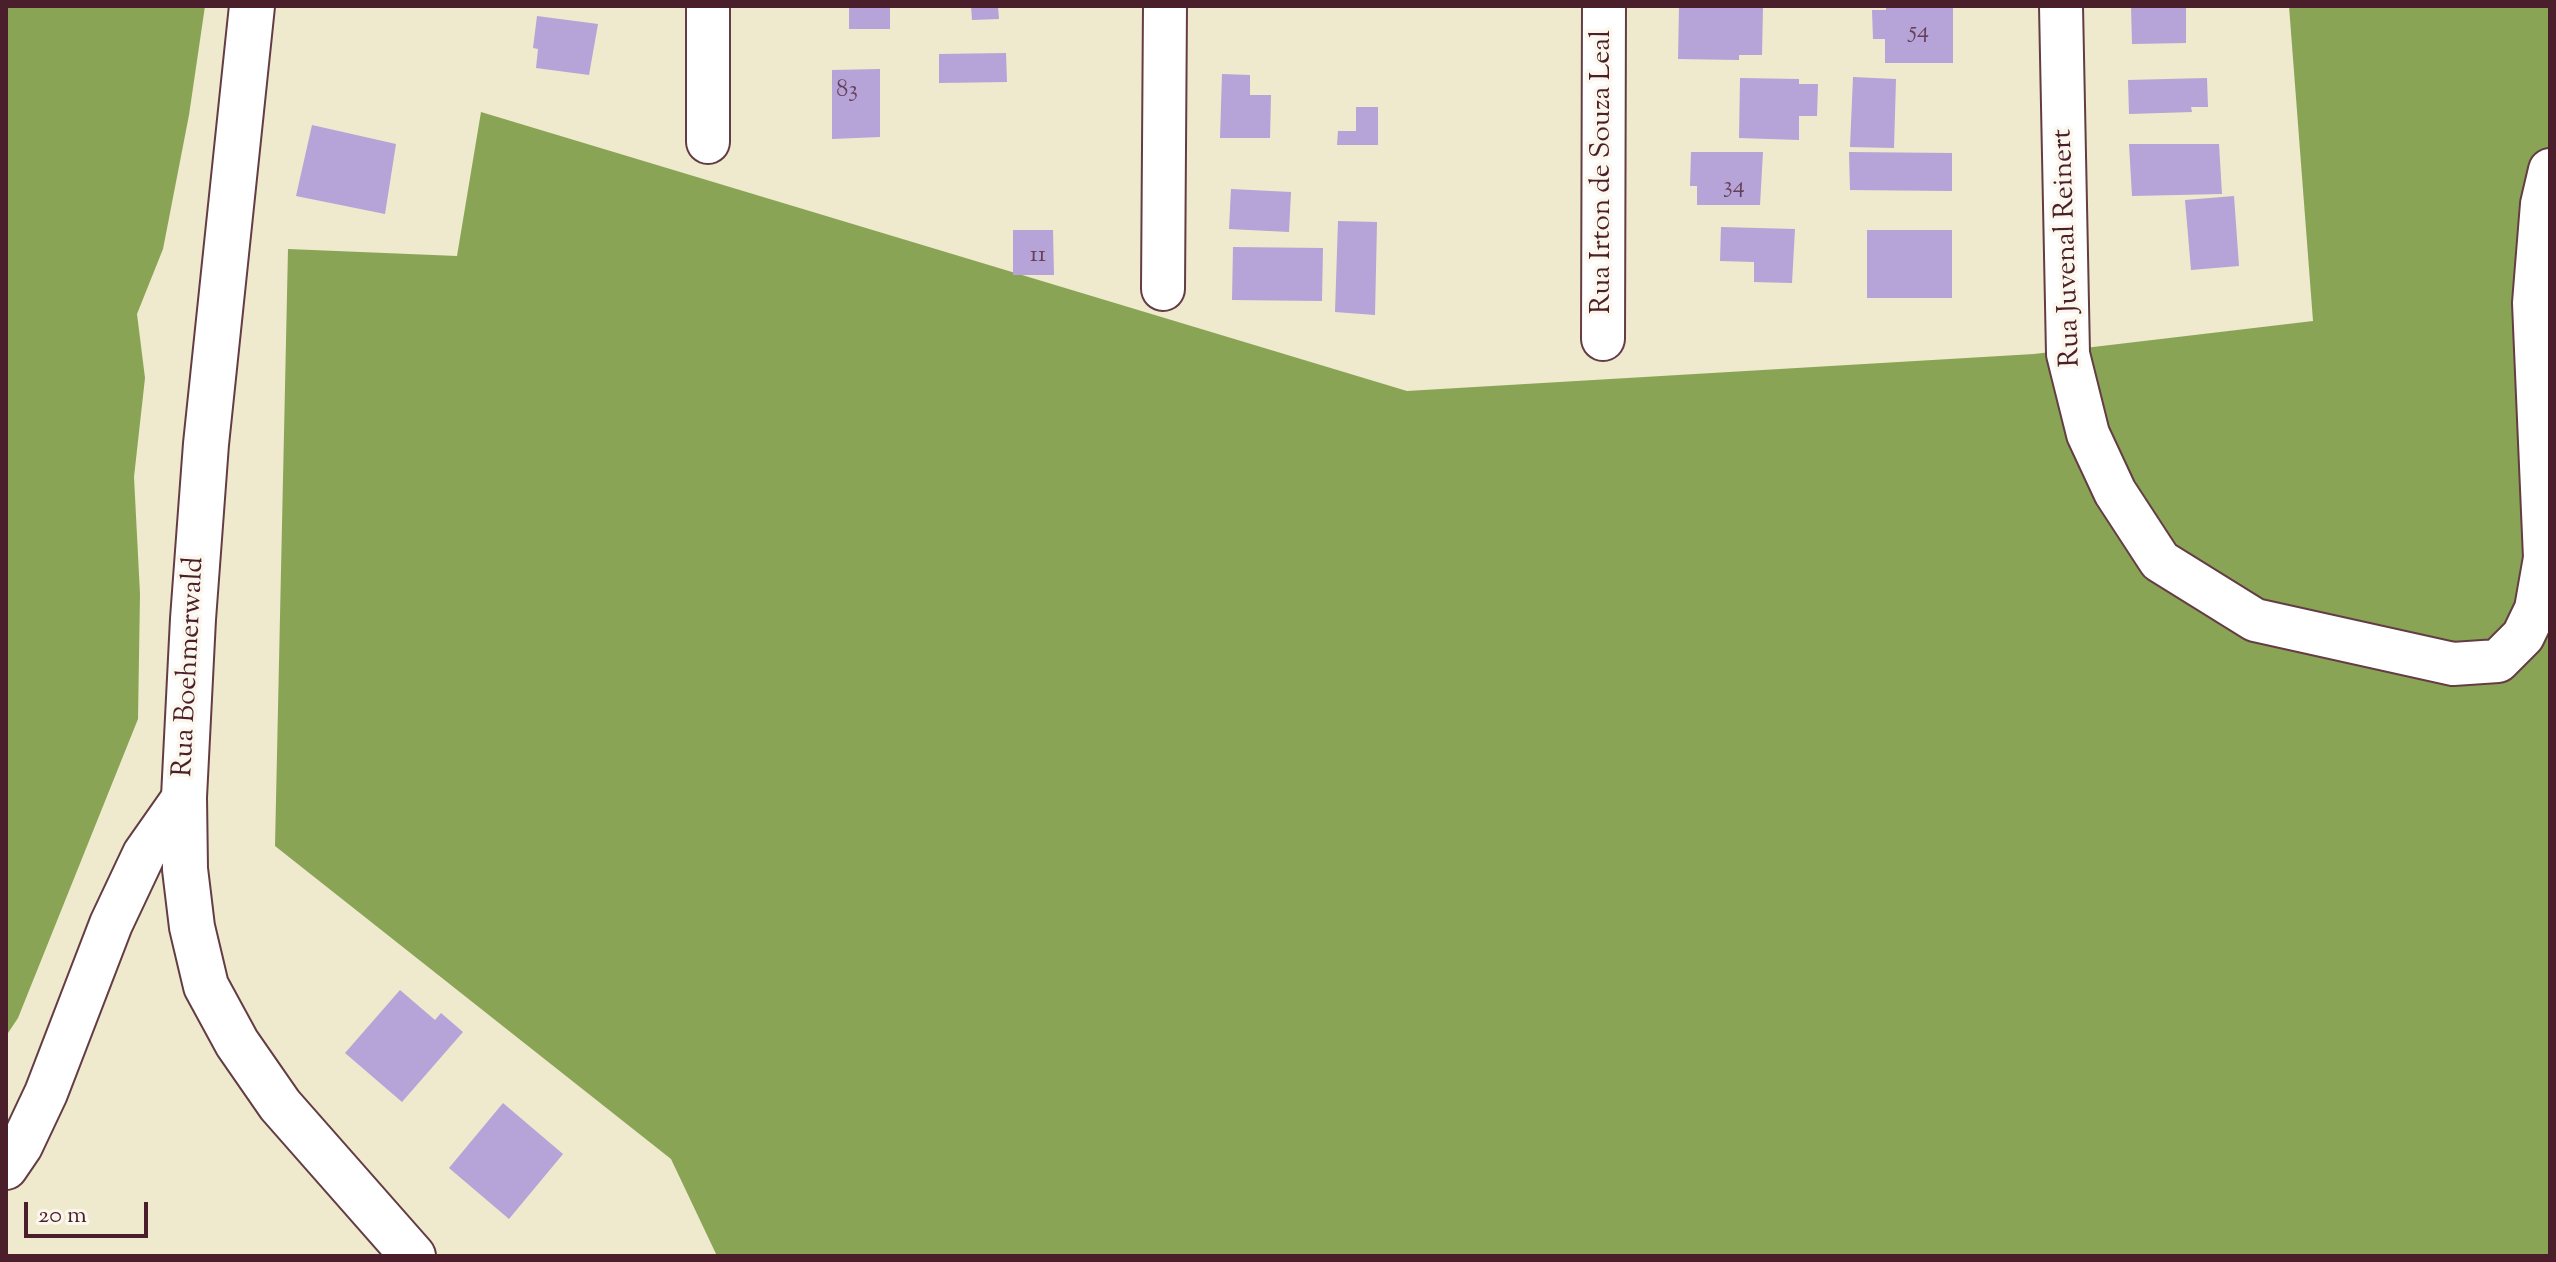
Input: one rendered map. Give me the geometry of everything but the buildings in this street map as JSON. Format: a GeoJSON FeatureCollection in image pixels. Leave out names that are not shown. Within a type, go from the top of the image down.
{"type":"FeatureCollection","features":[{"type":"Feature","properties":{"kind":"main road","name":"Rua Boehmerwald"},"geometry":{"type":"LineString","coordinates":[[252,6],[206,444],[184,797],[185,869],[192,927],[206,986],[237,1043],[280,1105],[413,1256]]}},
{"type":"Feature","properties":{"kind":"street"},"geometry":{"type":"LineString","coordinates":[[708,6],[708,142]]}},
{"type":"Feature","properties":{"kind":"street"},"geometry":{"type":"LineString","coordinates":[[1163,289],[1165,6]]}},
{"type":"Feature","properties":{"kind":"street","name":"Rua Irton de Souza Leal"},"geometry":{"type":"LineString","coordinates":[[1603,339],[1604,6]]}},
{"type":"Feature","properties":{"kind":"street","name":"Rua Juvenal Reinert"},"geometry":{"type":"LineString","coordinates":[[2061,6],[2068,354],[2088,434],[2115,492],[2160,561],[2255,620],[2453,664],[2498,661],[2523,636],[2536,609],[2545,558],[2534,303],[2542,204],[2550,170]]}},
{"type":"Feature","properties":{"kind":"street"},"geometry":{"type":"LineString","coordinates":[[6,1168],[21,1146],[46,1093],[111,924],[144,854],[184,797]]}},
{"type":"Feature","properties":{"kind":"green space"},"geometry":{"type":"Polygon","coordinates":[[[6,6],[205,6],[189,115],[163,249],[137,314],[145,378],[134,477],[140,594],[138,719],[18,1018],[6,1036],[6,6]]]}},
{"type":"Feature","properties":{"kind":"green space"},"geometry":{"type":"Polygon","coordinates":[[[2289,6],[2550,6],[2550,1256],[717,1256],[671,1159],[275,846],[288,249],[457,256],[481,112],[1407,391],[2034,354],[2313,321],[2289,6]]]}}]}
